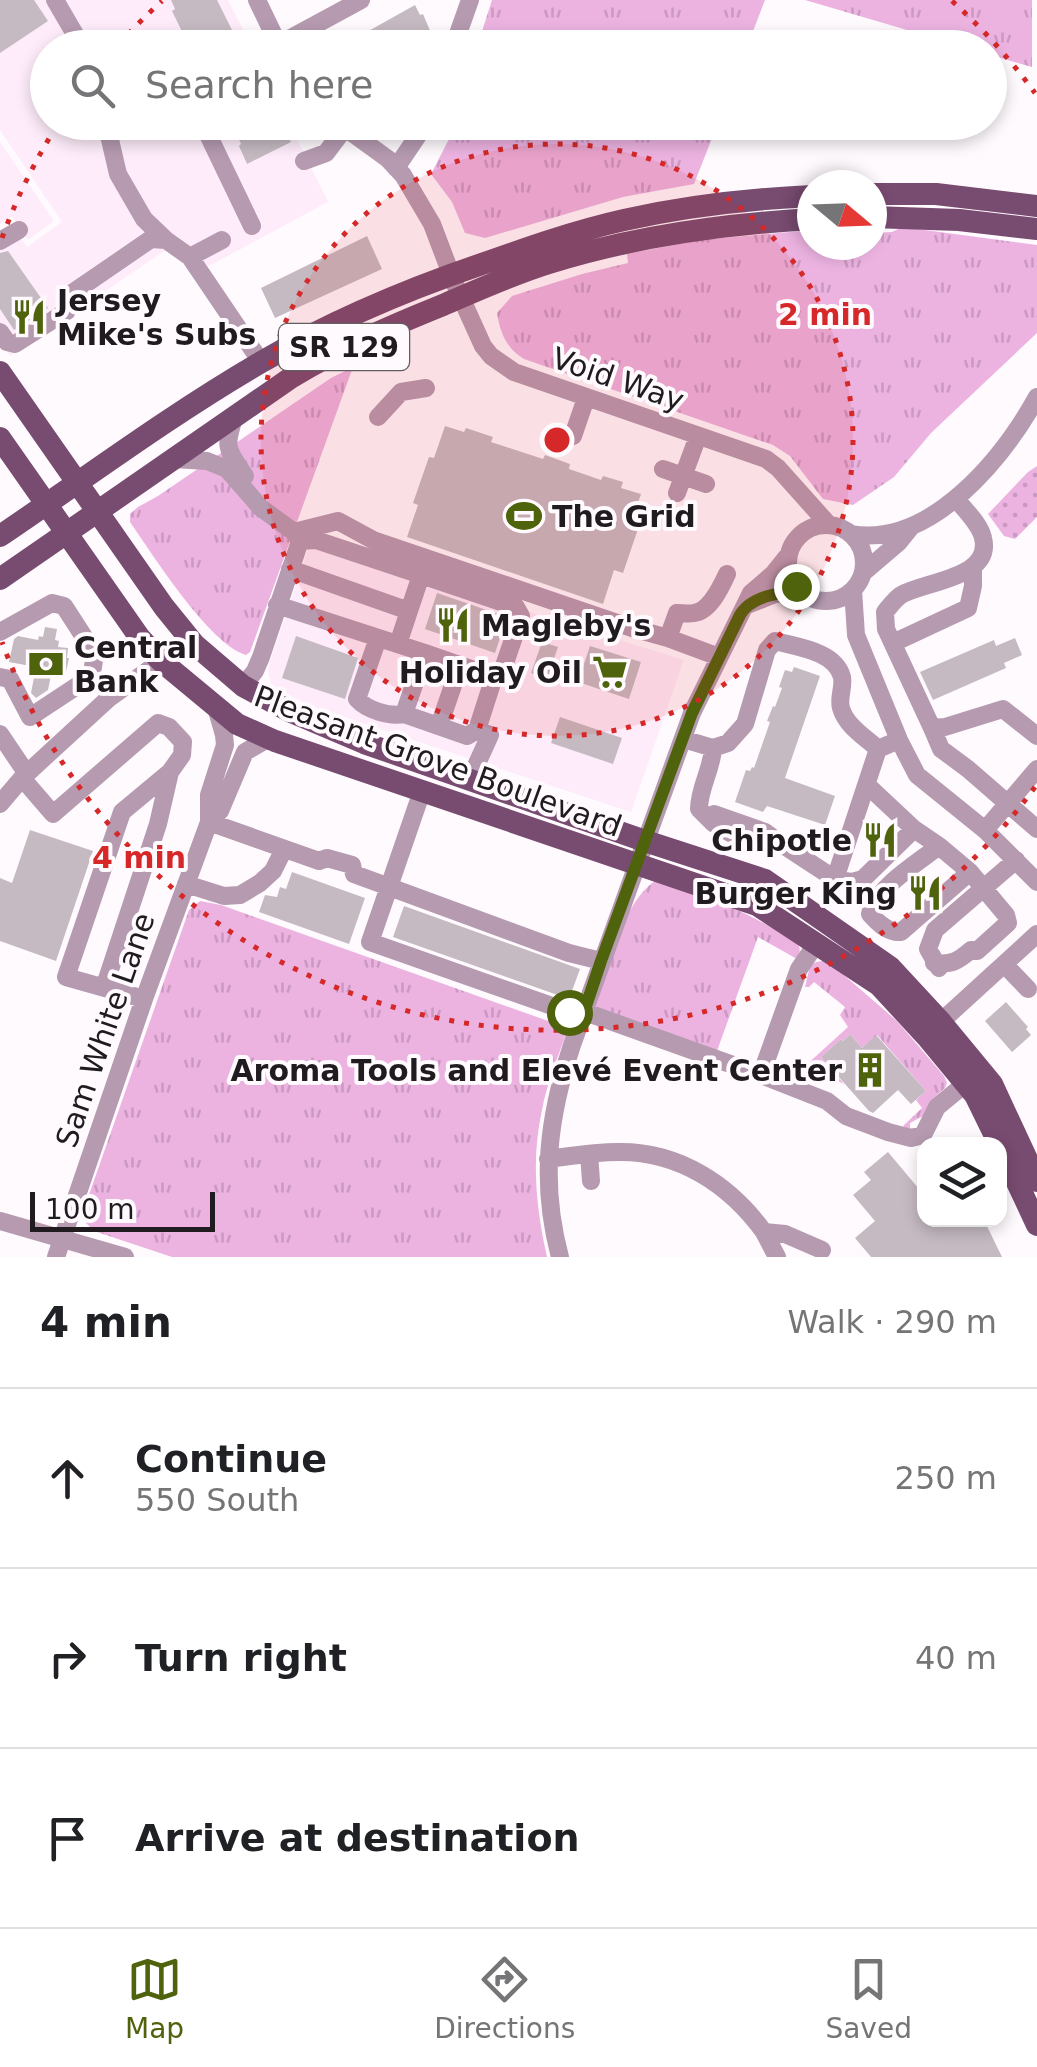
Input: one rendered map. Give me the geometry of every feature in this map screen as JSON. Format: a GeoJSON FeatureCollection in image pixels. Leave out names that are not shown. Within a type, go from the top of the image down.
{"type":"FeatureCollection","features":[{"type":"Feature","properties":{"kind":"main road"},"geometry":{"type":"LineString","coordinates":[[887,194],[936,194],[1037,206]]}},
{"type":"Feature","properties":{"kind":"main road","name":"SR 129"},"geometry":{"type":"LineString","coordinates":[[0,580],[235,415],[331,354],[388,327],[456,285],[556,238],[622,220],[756,199],[797,197]]}},
{"type":"Feature","properties":{"kind":"main road"},"geometry":{"type":"LineString","coordinates":[[887,217],[959,220],[1037,230]]}},
{"type":"Feature","properties":{"kind":"main road","name":"SR 129"},"geometry":{"type":"LineString","coordinates":[[0,536],[174,416],[261,362],[369,307],[511,276],[594,250],[751,222],[797,219]]}},
{"type":"Feature","properties":{"kind":"main road","name":"Pleasant Grove Boulevard"},"geometry":{"type":"LineString","coordinates":[[0,372],[164,607],[194,644],[243,686],[291,712],[364,742],[765,880],[890,967],[975,1095],[995,1137]]}},
{"type":"Feature","properties":{"kind":"main road","name":"Pleasant Grove Boulevard"},"geometry":{"type":"LineString","coordinates":[[0,438],[140,638],[162,662],[237,724],[757,905],[878,985],[934,1029],[992,1084],[1037,1181]]}},
{"type":"Feature","properties":{"kind":"main road","name":"Pleasant Grove Boulevard"},"geometry":{"type":"LineString","coordinates":[[1007,1162],[1037,1225]]}},
{"type":"Feature","properties":{"kind":"street"},"geometry":{"type":"LineString","coordinates":[[54,0],[72,30]]}},
{"type":"Feature","properties":{"kind":"street"},"geometry":{"type":"LineString","coordinates":[[257,0],[268,30]]}},
{"type":"Feature","properties":{"kind":"street"},"geometry":{"type":"LineString","coordinates":[[306,30],[361,0]]}},
{"type":"Feature","properties":{"kind":"street"},"geometry":{"type":"LineString","coordinates":[[460,30],[470,0]]}},
{"type":"Feature","properties":{"kind":"street"},"geometry":{"type":"LineString","coordinates":[[115,140],[118,174],[144,219],[190,257],[261,362]]}},
{"type":"Feature","properties":{"kind":"street"},"geometry":{"type":"LineString","coordinates":[[211,140],[252,226]]}},
{"type":"Feature","properties":{"kind":"street"},"geometry":{"type":"LineString","coordinates":[[304,160],[326,153],[333,140]]}},
{"type":"Feature","properties":{"kind":"street","name":"Void Way"},"geometry":{"type":"LineString","coordinates":[[360,140],[388,159],[415,193],[432,224],[477,335],[491,356],[514,372],[766,459],[829,525]]}},
{"type":"Feature","properties":{"kind":"street"},"geometry":{"type":"LineString","coordinates":[[396,168],[414,140]]}},
{"type":"Feature","properties":{"kind":"street"},"geometry":{"type":"LineString","coordinates":[[0,241],[10,227]]}},
{"type":"Feature","properties":{"kind":"street"},"geometry":{"type":"LineString","coordinates":[[0,332],[7,342],[15,344],[67,311],[70,295],[152,238],[166,240]]}},
{"type":"Feature","properties":{"kind":"street"},"geometry":{"type":"LineString","coordinates":[[190,257],[222,240]]}},
{"type":"Feature","properties":{"kind":"street"},"geometry":{"type":"LineString","coordinates":[[378,417],[401,392],[426,388]]}},
{"type":"Feature","properties":{"kind":"street"},"geometry":{"type":"LineString","coordinates":[[851,534],[874,536],[911,526],[956,499],[1015,434],[1037,397]]}},
{"type":"Feature","properties":{"kind":"street"},"geometry":{"type":"LineString","coordinates":[[574,436],[586,398]]}},
{"type":"Feature","properties":{"kind":"street"},"geometry":{"type":"LineString","coordinates":[[235,415],[227,443],[261,508]]}},
{"type":"Feature","properties":{"kind":"street"},"geometry":{"type":"LineString","coordinates":[[680,485],[698,436]]}},
{"type":"Feature","properties":{"kind":"street"},"geometry":{"type":"LineString","coordinates":[[174,459],[207,460],[227,469],[261,508],[297,536],[516,608],[521,616],[504,666],[494,677],[477,730],[468,736],[404,714],[394,716],[362,705],[358,699],[378,638]]}},
{"type":"Feature","properties":{"kind":"street"},"geometry":{"type":"LineString","coordinates":[[663,469],[680,485],[706,484]]}},
{"type":"Feature","properties":{"kind":"street"},"geometry":{"type":"LineString","coordinates":[[798,492],[800,534]]}},
{"type":"Feature","properties":{"kind":"street"},"geometry":{"type":"LineString","coordinates":[[893,643],[968,608],[974,586],[973,569],[984,542],[956,499]]}},
{"type":"Feature","properties":{"kind":"street"},"geometry":{"type":"LineString","coordinates":[[297,536],[338,521],[373,540],[719,658]]}},
{"type":"Feature","properties":{"kind":"street"},"geometry":{"type":"LineString","coordinates":[[560,1257],[551,1219],[548,1160],[562,1075],[683,739],[751,593],[773,574],[800,534],[809,528],[829,525],[845,529],[862,546],[864,572]]}},
{"type":"Feature","properties":{"kind":"street"},"geometry":{"type":"LineString","coordinates":[[819,600],[838,600],[853,590],[864,572],[898,544],[911,526]]}},
{"type":"Feature","properties":{"kind":"street"},"geometry":{"type":"LineString","coordinates":[[243,686],[256,671],[297,536]]}},
{"type":"Feature","properties":{"kind":"street"},"geometry":{"type":"LineString","coordinates":[[789,554],[790,576],[801,591],[819,600],[856,636]]}},
{"type":"Feature","properties":{"kind":"street"},"geometry":{"type":"LineString","coordinates":[[290,569],[409,610]]}},
{"type":"Feature","properties":{"kind":"street"},"geometry":{"type":"LineString","coordinates":[[973,569],[900,596],[884,612],[886,630],[942,749],[1037,829]]}},
{"type":"Feature","properties":{"kind":"street"},"geometry":{"type":"LineString","coordinates":[[668,638],[677,613],[704,610],[727,574]]}},
{"type":"Feature","properties":{"kind":"street"},"geometry":{"type":"LineString","coordinates":[[398,644],[421,575]]}},
{"type":"Feature","properties":{"kind":"street"},"geometry":{"type":"LineString","coordinates":[[853,590],[856,636],[916,776],[985,830],[1037,882]]}},
{"type":"Feature","properties":{"kind":"street"},"geometry":{"type":"LineString","coordinates":[[745,606],[775,594],[801,591]]}},
{"type":"Feature","properties":{"kind":"street"},"geometry":{"type":"LineString","coordinates":[[0,632],[52,603],[64,606],[95,654],[88,678],[30,716],[10,679],[0,676]]}},
{"type":"Feature","properties":{"kind":"street"},"geometry":{"type":"LineString","coordinates":[[277,605],[494,677]]}},
{"type":"Feature","properties":{"kind":"street"},"geometry":{"type":"LineString","coordinates":[[683,739],[713,748],[728,743],[745,724],[767,650],[775,641],[832,660],[841,672],[840,706],[851,726],[878,749]]}},
{"type":"Feature","properties":{"kind":"street"},"geometry":{"type":"LineString","coordinates":[[404,714],[425,653]]}},
{"type":"Feature","properties":{"kind":"street"},"geometry":{"type":"LineString","coordinates":[[0,804],[102,705],[162,662]]}},
{"type":"Feature","properties":{"kind":"street"},"geometry":{"type":"LineString","coordinates":[[439,726],[460,665]]}},
{"type":"Feature","properties":{"kind":"street"},"geometry":{"type":"LineString","coordinates":[[88,678],[102,705]]}},
{"type":"Feature","properties":{"kind":"street","name":"Sam White Lane"},"geometry":{"type":"LineString","coordinates":[[210,822],[209,795],[225,744],[216,706]]}},
{"type":"Feature","properties":{"kind":"street"},"geometry":{"type":"LineString","coordinates":[[932,728],[1003,709],[1037,736]]}},
{"type":"Feature","properties":{"kind":"street"},"geometry":{"type":"LineString","coordinates":[[0,734],[53,814],[158,724],[169,728],[183,742],[182,755],[170,772],[122,812],[66,977],[144,998]]}},
{"type":"Feature","properties":{"kind":"street"},"geometry":{"type":"LineString","coordinates":[[470,780],[490,735],[477,730]]}},
{"type":"Feature","properties":{"kind":"street","name":"Sam White Lane"},"geometry":{"type":"LineString","coordinates":[[59,1248],[144,998],[210,822],[220,811],[246,752],[264,740],[275,740]]}},
{"type":"Feature","properties":{"kind":"street"},"geometry":{"type":"LineString","coordinates":[[835,879],[878,749],[899,740]]}},
{"type":"Feature","properties":{"kind":"street"},"geometry":{"type":"LineString","coordinates":[[713,748],[699,809],[744,841],[761,845],[780,843],[835,879],[863,879],[914,829]]}},
{"type":"Feature","properties":{"kind":"street"},"geometry":{"type":"LineString","coordinates":[[985,830],[1037,770]]}},
{"type":"Feature","properties":{"kind":"street"},"geometry":{"type":"LineString","coordinates":[[104,988],[158,824],[170,772]]}},
{"type":"Feature","properties":{"kind":"street"},"geometry":{"type":"LineString","coordinates":[[867,785],[914,829],[970,872],[985,889],[1006,915],[1008,923],[977,951],[976,958],[957,974],[943,973],[928,949],[935,930],[985,889],[1016,860]]}},
{"type":"Feature","properties":{"kind":"street"},"geometry":{"type":"LineString","coordinates":[[422,791],[370,942],[761,1075],[828,1101],[846,1116],[912,1138],[923,1135],[937,1107],[965,1084]]}},
{"type":"Feature","properties":{"kind":"street"},"geometry":{"type":"LineString","coordinates":[[210,822],[318,860],[327,858],[352,866],[354,874],[601,961]]}},
{"type":"Feature","properties":{"kind":"street"},"geometry":{"type":"LineString","coordinates":[[940,846],[878,897],[870,908],[876,921],[897,933],[970,872]]}},
{"type":"Feature","properties":{"kind":"street"},"geometry":{"type":"LineString","coordinates":[[186,884],[224,896],[240,895],[273,871],[284,849]]}},
{"type":"Feature","properties":{"kind":"street"},"geometry":{"type":"LineString","coordinates":[[934,1029],[1037,934]]}},
{"type":"Feature","properties":{"kind":"street"},"geometry":{"type":"LineString","coordinates":[[761,1075],[799,969],[816,944]]}},
{"type":"Feature","properties":{"kind":"street"},"geometry":{"type":"LineString","coordinates":[[1004,964],[1034,990]]}},
{"type":"Feature","properties":{"kind":"street"},"geometry":{"type":"LineString","coordinates":[[548,1160],[619,1152],[683,1164],[731,1194],[764,1232],[777,1257]]}},
{"type":"Feature","properties":{"kind":"street"},"geometry":{"type":"LineString","coordinates":[[589,1154],[591,1181]]}},
{"type":"Feature","properties":{"kind":"street"},"geometry":{"type":"LineString","coordinates":[[0,1222],[59,1248],[84,1244],[125,1257]]}},
{"type":"Feature","properties":{"kind":"street"},"geometry":{"type":"LineString","coordinates":[[764,1232],[784,1234],[822,1250]]}},
{"type":"Feature","properties":{"kind":"shaded area"},"geometry":{"type":"Polygon","coordinates":[[[0,0],[228,0],[243,30],[30,30],[30,140],[297,140],[328,202],[209,266],[179,241],[10,356],[0,341],[0,234],[13,227],[27,247],[62,222],[0,130],[0,0]]]}},
{"type":"Feature","properties":{"kind":"shaded area"},"geometry":{"type":"Polygon","coordinates":[[[0,142],[54,221],[28,240],[12,216],[0,224],[0,142]]]}},
{"type":"Feature","properties":{"kind":"shaded area"},"geometry":{"type":"Polygon","coordinates":[[[310,544],[684,660],[631,812],[310,706],[271,685],[270,661],[310,544]]]}},
{"type":"Feature","properties":{"kind":"green space"},"geometry":{"type":"Polygon","coordinates":[[[492,0],[765,0],[754,30],[482,30],[492,0]]]}},
{"type":"Feature","properties":{"kind":"green space"},"geometry":{"type":"Polygon","coordinates":[[[805,0],[1032,0],[1032,67],[1007,60],[1007,30],[907,30],[805,0]]]}},
{"type":"Feature","properties":{"kind":"green space"},"geometry":{"type":"Polygon","coordinates":[[[448,140],[711,140],[694,184],[623,197],[485,238],[465,233],[452,202],[431,174],[448,140]]]}},
{"type":"Feature","properties":{"kind":"green space"},"geometry":{"type":"Polygon","coordinates":[[[902,227],[1037,245],[1037,333],[931,433],[894,477],[853,505],[823,499],[790,456],[773,445],[524,359],[509,345],[498,320],[497,313],[512,296],[628,263],[627,254],[700,240],[797,231],[797,260],[887,260],[887,232],[902,227]]]}},
{"type":"Feature","properties":{"kind":"green space"},"geometry":{"type":"Polygon","coordinates":[[[353,367],[246,655],[231,647],[199,617],[130,522],[130,514],[353,367]]]}},
{"type":"Feature","properties":{"kind":"green space"},"geometry":{"type":"Polygon","coordinates":[[[1037,466],[1037,517],[1015,539],[1004,536],[988,514],[1037,466]]]}},
{"type":"Feature","properties":{"kind":"green space"},"geometry":{"type":"Polygon","coordinates":[[[656,880],[720,901],[793,938],[799,945],[797,959],[758,937],[717,1051],[595,1007],[625,920],[656,880]]]}},
{"type":"Feature","properties":{"kind":"green space"},"geometry":{"type":"Polygon","coordinates":[[[200,901],[221,905],[568,1028],[547,1089],[537,1147],[538,1202],[547,1257],[172,1257],[94,1231],[86,1223],[84,1209],[189,910],[200,901]]]}},
{"type":"Feature","properties":{"kind":"green space"},"geometry":{"type":"Polygon","coordinates":[[[823,961],[897,1021],[944,1076],[945,1088],[925,1115],[910,1123],[910,1131],[903,1126],[922,1108],[916,1100],[926,1091],[877,1035],[862,1048],[850,1034],[821,1057],[844,1084],[804,1067],[848,1027],[840,1015],[845,1007],[814,982],[805,987],[810,966],[823,961]]]}},
{"type":"Feature","properties":{"kind":"building"},"geometry":{"type":"Polygon","coordinates":[[[0,0],[34,0],[48,21],[0,53],[0,0]]]}},
{"type":"Feature","properties":{"kind":"building"},"geometry":{"type":"Polygon","coordinates":[[[171,0],[217,0],[232,30],[181,30],[172,11],[175,9],[171,0]]]}},
{"type":"Feature","properties":{"kind":"building"},"geometry":{"type":"Polygon","coordinates":[[[415,5],[430,30],[370,30],[415,5]]]}},
{"type":"Feature","properties":{"kind":"building"},"geometry":{"type":"Polygon","coordinates":[[[239,140],[291,142],[247,164],[239,140]]]}},
{"type":"Feature","properties":{"kind":"building"},"geometry":{"type":"Polygon","coordinates":[[[367,236],[382,269],[275,318],[261,288],[367,236]]]}},
{"type":"Feature","properties":{"kind":"building"},"geometry":{"type":"Polygon","coordinates":[[[8,251],[48,308],[14,330],[0,309],[0,253],[8,251]]]}},
{"type":"Feature","properties":{"kind":"building","name":"The Grid"},"geometry":{"type":"Polygon","coordinates":[[[445,426],[493,437],[491,442],[543,459],[545,455],[570,464],[569,469],[601,480],[603,476],[623,482],[621,488],[641,494],[630,526],[638,529],[623,573],[614,570],[603,604],[407,537],[418,505],[413,503],[445,426]]]}},
{"type":"Feature","properties":{"kind":"building"},"geometry":{"type":"Polygon","coordinates":[[[437,593],[507,617],[495,653],[425,629],[437,593]]]}},
{"type":"Feature","properties":{"kind":"building","name":"Central Bank"},"geometry":{"type":"Polygon","coordinates":[[[45,627],[57,629],[55,640],[59,641],[58,647],[68,648],[69,658],[66,672],[52,670],[48,690],[36,698],[31,693],[36,667],[9,662],[14,639],[18,636],[38,640],[45,627]]]}},
{"type":"Feature","properties":{"kind":"building"},"geometry":{"type":"Polygon","coordinates":[[[296,636],[358,658],[345,699],[282,678],[296,636]]]}},
{"type":"Feature","properties":{"kind":"building"},"geometry":{"type":"Polygon","coordinates":[[[1015,638],[1022,655],[1004,663],[1006,668],[933,700],[920,672],[994,640],[996,646],[1015,638]]]}},
{"type":"Feature","properties":{"kind":"building"},"geometry":{"type":"Polygon","coordinates":[[[542,642],[558,647],[547,679],[531,673],[542,642]]]}},
{"type":"Feature","properties":{"kind":"building","name":"Holiday Oil"},"geometry":{"type":"Polygon","coordinates":[[[590,646],[641,662],[629,699],[578,682],[590,646]]]}},
{"type":"Feature","properties":{"kind":"building"},"geometry":{"type":"Polygon","coordinates":[[[794,667],[820,676],[785,778],[835,796],[825,825],[767,806],[763,812],[735,802],[746,770],[754,768],[785,670],[792,672],[794,667]]]}},
{"type":"Feature","properties":{"kind":"building"},"geometry":{"type":"Polygon","coordinates":[[[560,717],[622,738],[613,764],[551,743],[560,717]]]}},
{"type":"Feature","properties":{"kind":"building"},"geometry":{"type":"Polygon","coordinates":[[[30,830],[93,851],[56,961],[0,941],[0,878],[12,883],[30,830]]]}},
{"type":"Feature","properties":{"kind":"building"},"geometry":{"type":"Polygon","coordinates":[[[292,872],[365,898],[349,944],[259,912],[265,895],[277,897],[280,887],[286,889],[292,872]]]}},
{"type":"Feature","properties":{"kind":"building"},"geometry":{"type":"Polygon","coordinates":[[[404,906],[580,969],[569,999],[393,937],[404,906]]]}},
{"type":"Feature","properties":{"kind":"building"},"geometry":{"type":"Polygon","coordinates":[[[1006,1002],[1031,1035],[1012,1052],[985,1021],[1006,1002]]]}},
{"type":"Feature","properties":{"kind":"building","name":"Aroma Tools and Elevé Event Center"},"geometry":{"type":"Polygon","coordinates":[[[850,1034],[862,1048],[876,1035],[926,1091],[911,1104],[898,1090],[873,1113],[869,1111],[821,1057],[850,1034]]]}},
{"type":"Feature","properties":{"kind":"building"},"geometry":{"type":"Polygon","coordinates":[[[888,1152],[917,1187],[917,1227],[987,1227],[1002,1257],[871,1257],[855,1238],[875,1221],[853,1195],[871,1180],[864,1172],[888,1152]]]}},
{"type":"Feature","properties":{"kind":"place","name":"Jersey Mike's Subs"},"geometry":{"type":"Point","coordinates":[29,317]}},
{"type":"Feature","properties":{"kind":"place","name":"The Grid"},"geometry":{"type":"Point","coordinates":[524,516]}},
{"type":"Feature","properties":{"kind":"place","name":"Magleby's"},"geometry":{"type":"Point","coordinates":[453,625]}},
{"type":"Feature","properties":{"kind":"place","name":"Central Bank"},"geometry":{"type":"Point","coordinates":[46,664]}},
{"type":"Feature","properties":{"kind":"place","name":"Holiday Oil"},"geometry":{"type":"Point","coordinates":[610,672]}},
{"type":"Feature","properties":{"kind":"place","name":"Chipotle"},"geometry":{"type":"Point","coordinates":[880,840]}},
{"type":"Feature","properties":{"kind":"place","name":"Burger King"},"geometry":{"type":"Point","coordinates":[925,893]}},
{"type":"Feature","properties":{"kind":"place","name":"Aroma Tools and Elevé Event Center"},"geometry":{"type":"Point","coordinates":[870,1070]}},
{"type":"Feature","properties":{"kind":"route"},"geometry":{"type":"LineString","coordinates":[[569,1012],[584,1012],[692,713],[740,615],[745,606],[764,598],[801,591],[796,586]]}}]}
